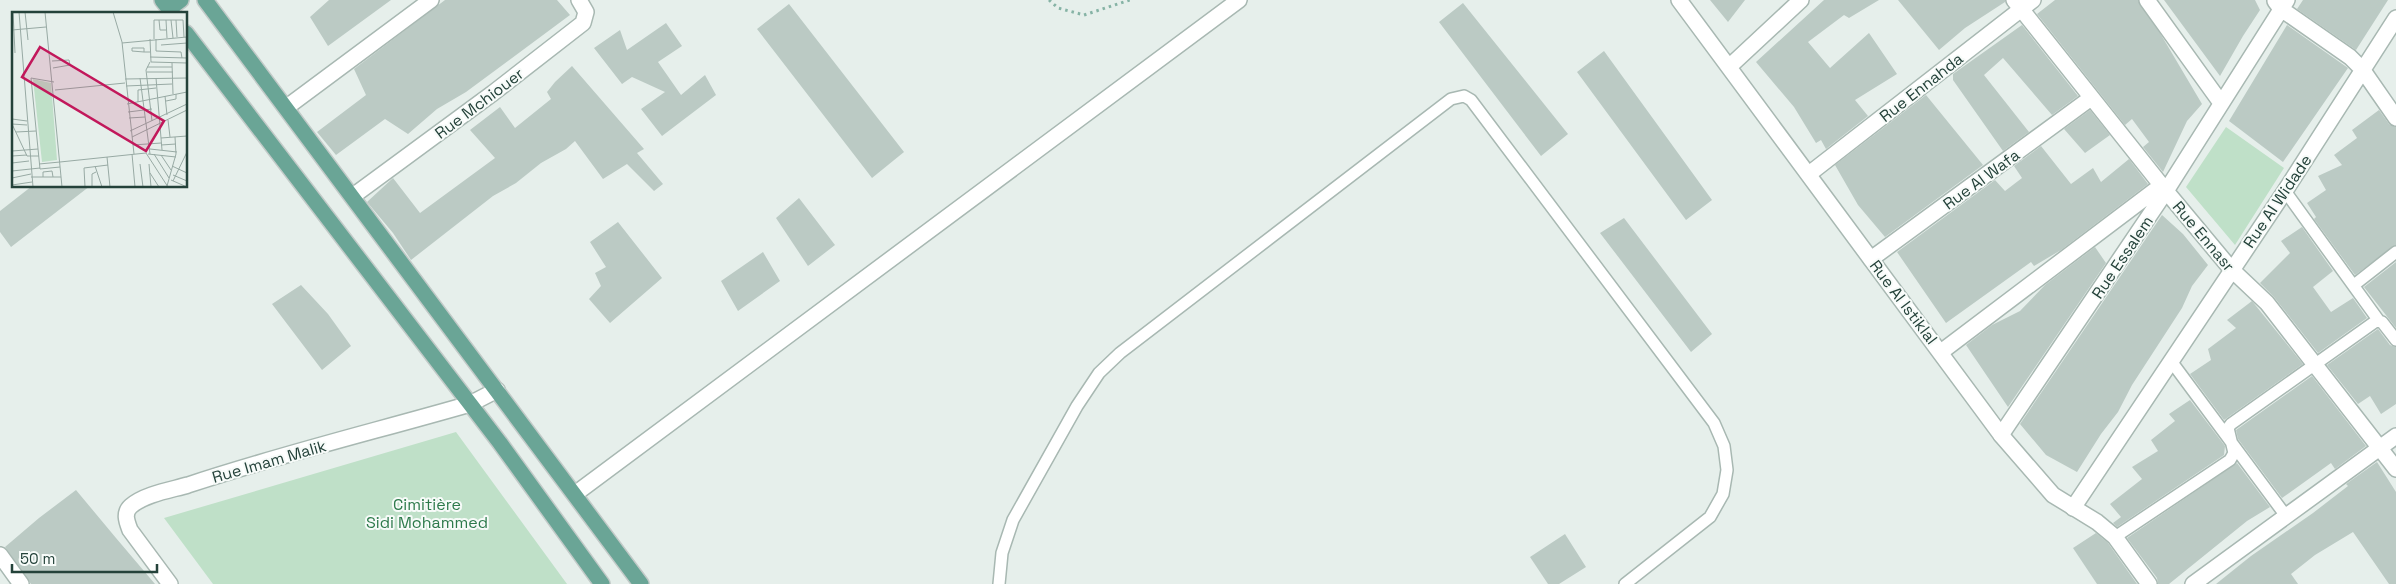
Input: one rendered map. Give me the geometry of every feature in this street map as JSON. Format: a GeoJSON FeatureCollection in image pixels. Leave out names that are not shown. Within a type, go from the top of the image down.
{"type":"FeatureCollection","features":[{"type":"Feature","properties":{"kind":"main road"},"geometry":{"type":"LineString","coordinates":[[205,0],[354,196],[641,584]]}},
{"type":"Feature","properties":{"kind":"main road"},"geometry":{"type":"LineString","coordinates":[[188,36],[470,404],[602,584]]}},
{"type":"Feature","properties":{"kind":"street"},"geometry":{"type":"LineString","coordinates":[[287,107],[431,0]]}},
{"type":"Feature","properties":{"kind":"street","name":"Rue Mchiouer"},"geometry":{"type":"LineString","coordinates":[[354,196],[493,94],[583,23],[586,12],[579,0]]}},
{"type":"Feature","properties":{"kind":"street"},"geometry":{"type":"LineString","coordinates":[[575,494],[1239,0]]}},
{"type":"Feature","properties":{"kind":"street","name":"Rue Al Istiklal"},"geometry":{"type":"LineString","coordinates":[[1679,0],[2001,435],[2053,495],[2097,522],[2115,537],[2149,584]]}},
{"type":"Feature","properties":{"kind":"street"},"geometry":{"type":"LineString","coordinates":[[1729,67],[1801,0]]}},
{"type":"Feature","properties":{"kind":"street"},"geometry":{"type":"LineString","coordinates":[[2147,0],[2222,104]]}},
{"type":"Feature","properties":{"kind":"street","name":"Rue Ennasr"},"geometry":{"type":"LineString","coordinates":[[2022,3],[2091,98],[2232,269],[2267,304],[2396,469]]}},
{"type":"Feature","properties":{"kind":"street","name":"Rue Ennahda"},"geometry":{"type":"LineString","coordinates":[[1809,174],[2022,3]]}},
{"type":"Feature","properties":{"kind":"street"},"geometry":{"type":"LineString","coordinates":[[2280,3],[2350,57],[2362,69],[2396,118]]}},
{"type":"Feature","properties":{"kind":"street","name":"Rue Essalem"},"geometry":{"type":"LineString","coordinates":[[2001,435],[2164,188],[2222,104],[2280,3]]}},
{"type":"Feature","properties":{"kind":"street","name":"Rue Al Widade"},"geometry":{"type":"LineString","coordinates":[[2073,508],[2285,191],[2396,18]]}},
{"type":"Feature","properties":{"kind":"street","name":"Rue Al Wafa"},"geometry":{"type":"LineString","coordinates":[[1871,259],[2091,98]]}},
{"type":"Feature","properties":{"kind":"street"},"geometry":{"type":"LineString","coordinates":[[1941,352],[2164,188]]}},
{"type":"Feature","properties":{"kind":"street","name":"Rue Imam Malik"},"geometry":{"type":"LineString","coordinates":[[170,584],[130,530],[126,520],[127,512],[131,506],[143,499],[207,478],[470,404],[497,390]]}},
{"type":"Feature","properties":{"kind":"street"},"geometry":{"type":"LineString","coordinates":[[2193,584],[2396,436]]}},
{"type":"Feature","properties":{"kind":"street"},"geometry":{"type":"LineString","coordinates":[[0,555],[21,584]]}},
{"type":"Feature","properties":{"kind":"lane"},"geometry":{"type":"LineString","coordinates":[[999,584],[1002,553],[1013,520],[1077,406],[1099,373],[1120,353],[1403,134],[1451,99],[1464,96],[1471,100],[1507,145],[1714,423],[1724,446],[1727,470],[1723,494],[1710,517],[1625,584]]}},
{"type":"Feature","properties":{"kind":"lane"},"geometry":{"type":"LineString","coordinates":[[2285,191],[2379,321],[2382,322],[2396,340]]}},
{"type":"Feature","properties":{"kind":"lane"},"geometry":{"type":"LineString","coordinates":[[2354,285],[2396,252]]}},
{"type":"Feature","properties":{"kind":"lane"},"geometry":{"type":"LineString","coordinates":[[2115,537],[2230,460],[2234,449],[2228,428],[2231,424],[2379,321]]}},
{"type":"Feature","properties":{"kind":"lane"},"geometry":{"type":"LineString","coordinates":[[2171,361],[2234,449],[2286,516]]}},
{"type":"Feature","properties":{"kind":"path"},"geometry":{"type":"LineString","coordinates":[[1049,0],[1058,8],[1084,16],[1130,0]]}},
{"type":"Feature","properties":{"kind":"green space"},"geometry":{"type":"Polygon","coordinates":[[[2226,127],[2284,168],[2235,245],[2186,187],[2226,127]]]}},
{"type":"Feature","properties":{"kind":"green space","name":"Cimitière Sidi Mohammed"},"geometry":{"type":"Polygon","coordinates":[[[456,432],[567,584],[213,584],[164,518],[456,432]]]}},
{"type":"Feature","properties":{"kind":"building"},"geometry":{"type":"Polygon","coordinates":[[[329,0],[391,0],[328,46],[310,17],[329,0]]]}},
{"type":"Feature","properties":{"kind":"building"},"geometry":{"type":"Polygon","coordinates":[[[445,0],[557,0],[570,15],[466,92],[437,109],[408,134],[385,119],[336,155],[317,132],[366,95],[354,69],[445,0]]]}},
{"type":"Feature","properties":{"kind":"building"},"geometry":{"type":"Polygon","coordinates":[[[1710,0],[1745,0],[1728,22],[1710,0]]]}},
{"type":"Feature","properties":{"kind":"building"},"geometry":{"type":"Polygon","coordinates":[[[1824,0],[1879,0],[1849,18],[1844,15],[1808,42],[1830,68],[1869,33],[1897,74],[1855,100],[1868,116],[1826,149],[1821,140],[1816,143],[1794,107],[1756,62],[1824,0]]]}},
{"type":"Feature","properties":{"kind":"building"},"geometry":{"type":"Polygon","coordinates":[[[1898,0],[2005,0],[2005,2],[1965,28],[1939,50],[1898,0]]]}},
{"type":"Feature","properties":{"kind":"building"},"geometry":{"type":"Polygon","coordinates":[[[2055,0],[2138,0],[2160,33],[2202,104],[2187,121],[2163,172],[2143,147],[2149,142],[2132,119],[2125,125],[2037,14],[2055,0]]]}},
{"type":"Feature","properties":{"kind":"building"},"geometry":{"type":"Polygon","coordinates":[[[2164,0],[2255,0],[2260,10],[2220,76],[2164,0]]]}},
{"type":"Feature","properties":{"kind":"building"},"geometry":{"type":"Polygon","coordinates":[[[2303,0],[2388,0],[2356,50],[2297,9],[2303,0]]]}},
{"type":"Feature","properties":{"kind":"building"},"geometry":{"type":"Polygon","coordinates":[[[1463,3],[1568,134],[1541,156],[1439,22],[1463,3]]]}},
{"type":"Feature","properties":{"kind":"building"},"geometry":{"type":"Polygon","coordinates":[[[789,4],[904,152],[872,178],[757,29],[789,4]]]}},
{"type":"Feature","properties":{"kind":"building"},"geometry":{"type":"Polygon","coordinates":[[[666,23],[682,46],[658,62],[681,95],[705,75],[716,95],[662,136],[641,109],[665,92],[632,77],[622,84],[594,48],[620,30],[627,50],[666,23]]]}},
{"type":"Feature","properties":{"kind":"building"},"geometry":{"type":"Polygon","coordinates":[[[2022,25],[2078,96],[2052,115],[2003,58],[1984,75],[2029,132],[2003,151],[1953,80],[1953,74],[2022,25]]]}},
{"type":"Feature","properties":{"kind":"building"},"geometry":{"type":"Polygon","coordinates":[[[2287,25],[2348,68],[2283,162],[2229,121],[2287,25]]]}},
{"type":"Feature","properties":{"kind":"building"},"geometry":{"type":"Polygon","coordinates":[[[1604,51],[1712,200],[1686,220],[1577,72],[1604,51]]]}},
{"type":"Feature","properties":{"kind":"building"},"geometry":{"type":"Polygon","coordinates":[[[572,66],[644,149],[637,153],[663,184],[654,191],[627,164],[603,179],[575,141],[566,149],[541,163],[516,183],[493,196],[411,260],[393,233],[367,202],[393,178],[420,213],[495,158],[470,130],[500,107],[515,128],[551,99],[547,92],[572,66]]]}},
{"type":"Feature","properties":{"kind":"building"},"geometry":{"type":"Polygon","coordinates":[[[1926,95],[1983,165],[1885,237],[1858,205],[1835,165],[1926,95]]]}},
{"type":"Feature","properties":{"kind":"building"},"geometry":{"type":"Polygon","coordinates":[[[2090,110],[2110,135],[2085,153],[2064,129],[2090,110]]]}},
{"type":"Feature","properties":{"kind":"building"},"geometry":{"type":"Polygon","coordinates":[[[2379,110],[2389,124],[2396,127],[2396,245],[2355,275],[2314,219],[2316,217],[2307,203],[2326,190],[2318,176],[2342,165],[2334,155],[2357,138],[2352,130],[2379,110]]]}},
{"type":"Feature","properties":{"kind":"building"},"geometry":{"type":"Polygon","coordinates":[[[2041,146],[2071,184],[2093,168],[2101,182],[2129,159],[2148,184],[2061,250],[2034,266],[2031,262],[1946,323],[1897,252],[1995,180],[2005,191],[2022,178],[2014,166],[2041,146]]]}},
{"type":"Feature","properties":{"kind":"building"},"geometry":{"type":"Polygon","coordinates":[[[29,188],[87,188],[11,247],[0,232],[0,211],[29,188]]]}},
{"type":"Feature","properties":{"kind":"building"},"geometry":{"type":"Polygon","coordinates":[[[799,198],[835,245],[808,266],[776,218],[799,198]]]}},
{"type":"Feature","properties":{"kind":"building"},"geometry":{"type":"Polygon","coordinates":[[[2162,215],[2183,234],[2208,265],[2192,286],[2182,308],[2132,385],[2118,412],[2101,434],[2077,472],[2046,455],[2020,424],[2162,215]]]}},
{"type":"Feature","properties":{"kind":"building"},"geometry":{"type":"Polygon","coordinates":[[[1624,218],[1712,334],[1691,352],[1600,233],[1624,218]]]}},
{"type":"Feature","properties":{"kind":"building"},"geometry":{"type":"Polygon","coordinates":[[[618,222],[662,278],[610,323],[589,299],[601,286],[595,273],[606,267],[590,242],[618,222]]]}},
{"type":"Feature","properties":{"kind":"building"},"geometry":{"type":"Polygon","coordinates":[[[2302,227],[2333,271],[2313,287],[2331,312],[2353,298],[2367,318],[2318,353],[2274,297],[2260,283],[2290,253],[2281,241],[2302,227]]]}},
{"type":"Feature","properties":{"kind":"building"},"geometry":{"type":"Polygon","coordinates":[[[2095,247],[2106,263],[2008,407],[1966,345],[1992,325],[2020,311],[2045,285],[2095,247]]]}},
{"type":"Feature","properties":{"kind":"building"},"geometry":{"type":"Polygon","coordinates":[[[763,252],[780,281],[738,311],[721,281],[763,252]]]}},
{"type":"Feature","properties":{"kind":"building"},"geometry":{"type":"Polygon","coordinates":[[[2396,262],[2396,328],[2364,287],[2396,262]]]}},
{"type":"Feature","properties":{"kind":"building"},"geometry":{"type":"Polygon","coordinates":[[[301,285],[328,314],[351,346],[322,370],[272,304],[301,285]]]}},
{"type":"Feature","properties":{"kind":"building"},"geometry":{"type":"Polygon","coordinates":[[[2252,301],[2303,364],[2224,420],[2190,374],[2211,360],[2208,349],[2236,328],[2227,320],[2252,301]]]}},
{"type":"Feature","properties":{"kind":"building"},"geometry":{"type":"Polygon","coordinates":[[[2378,329],[2390,345],[2396,347],[2396,404],[2381,414],[2370,396],[2358,404],[2327,365],[2378,329]]]}},
{"type":"Feature","properties":{"kind":"building"},"geometry":{"type":"Polygon","coordinates":[[[2312,376],[2366,446],[2335,469],[2331,463],[2282,498],[2238,439],[2236,430],[2312,376]]]}},
{"type":"Feature","properties":{"kind":"building"},"geometry":{"type":"Polygon","coordinates":[[[2190,400],[2225,446],[2224,455],[2117,527],[2113,523],[2121,517],[2110,504],[2142,479],[2132,467],[2158,451],[2151,440],[2175,421],[2169,414],[2190,400]]]}},
{"type":"Feature","properties":{"kind":"building"},"geometry":{"type":"Polygon","coordinates":[[[2377,462],[2396,492],[2396,584],[2389,584],[2353,532],[2315,555],[2291,574],[2298,584],[2216,584],[2251,556],[2313,513],[2348,486],[2346,484],[2377,462]]]}},
{"type":"Feature","properties":{"kind":"building"},"geometry":{"type":"Polygon","coordinates":[[[2237,463],[2270,507],[2247,521],[2169,584],[2158,584],[2157,578],[2127,538],[2237,463]]]}},
{"type":"Feature","properties":{"kind":"building"},"geometry":{"type":"Polygon","coordinates":[[[76,490],[155,584],[31,584],[5,547],[76,490]]]}},
{"type":"Feature","properties":{"kind":"building"},"geometry":{"type":"Polygon","coordinates":[[[2096,533],[2108,543],[2137,584],[2097,584],[2073,548],[2096,533]]]}},
{"type":"Feature","properties":{"kind":"building"},"geometry":{"type":"Polygon","coordinates":[[[1565,534],[1586,567],[1559,584],[1548,584],[1530,557],[1565,534]]]}}]}
